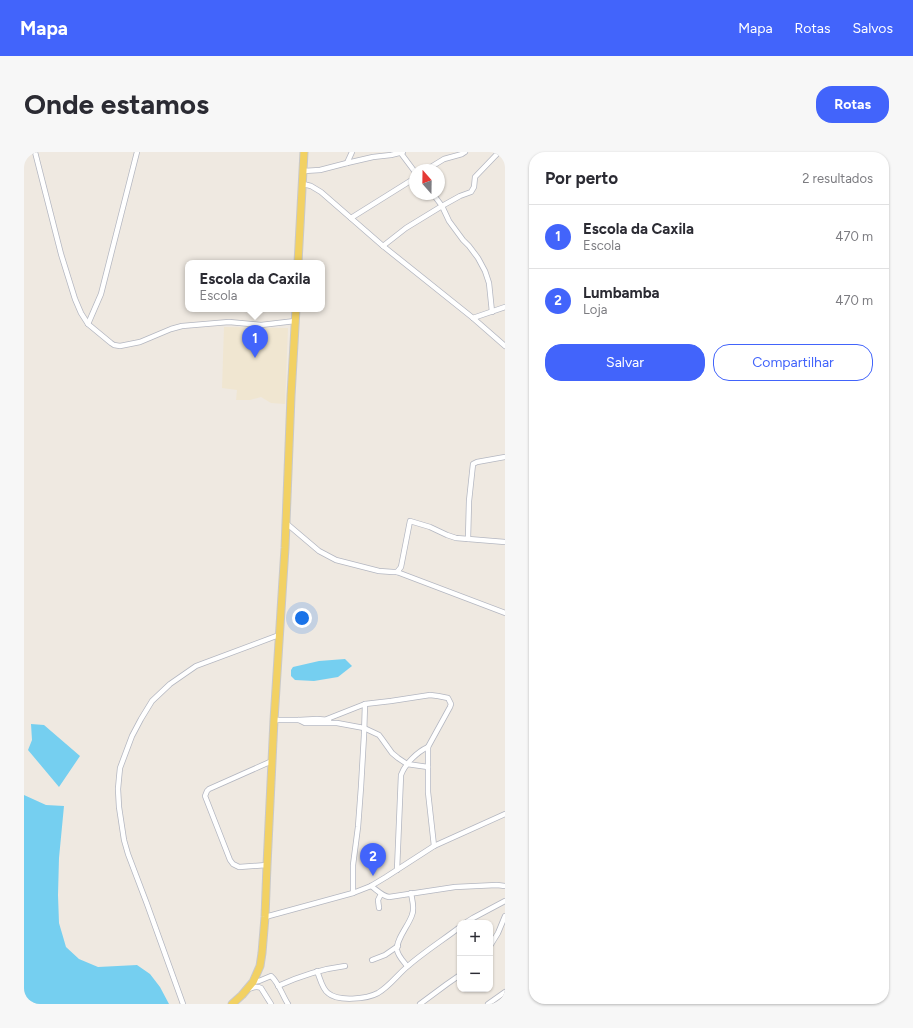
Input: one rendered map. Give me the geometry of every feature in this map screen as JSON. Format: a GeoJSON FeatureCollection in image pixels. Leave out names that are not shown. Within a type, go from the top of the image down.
{"type":"FeatureCollection","features":[{"type":"Feature","properties":{"kind":"main road"},"geometry":{"type":"LineString","coordinates":[[298,260],[304,152]]}},
{"type":"Feature","properties":{"kind":"main road"},"geometry":{"type":"LineString","coordinates":[[232,1004],[253,982],[260,966],[262,953],[286,523],[296,312]]}},
{"type":"Feature","properties":{"kind":"street"},"geometry":{"type":"LineString","coordinates":[[35,152],[75,299],[88,324],[114,345],[120,346],[140,342],[182,326],[229,322],[261,325],[295,320]]}},
{"type":"Feature","properties":{"kind":"street"},"geometry":{"type":"LineString","coordinates":[[88,324],[101,294],[137,152]]}},
{"type":"Feature","properties":{"kind":"street"},"geometry":{"type":"LineString","coordinates":[[347,162],[352,152]]}},
{"type":"Feature","properties":{"kind":"street"},"geometry":{"type":"LineString","coordinates":[[304,171],[320,170],[347,162],[401,152],[409,164]]}},
{"type":"Feature","properties":{"kind":"street"},"geometry":{"type":"LineString","coordinates":[[436,164],[444,159],[465,152]]}},
{"type":"Feature","properties":{"kind":"street"},"geometry":{"type":"LineString","coordinates":[[383,246],[406,228],[442,206],[473,190],[475,177],[499,152]]}},
{"type":"Feature","properties":{"kind":"street"},"geometry":{"type":"LineString","coordinates":[[351,218],[409,182]]}},
{"type":"Feature","properties":{"kind":"street"},"geometry":{"type":"LineString","coordinates":[[303,184],[311,186],[321,192],[383,246],[473,318],[505,346]]}},
{"type":"Feature","properties":{"kind":"street"},"geometry":{"type":"LineString","coordinates":[[438,200],[442,206],[449,222],[478,258],[485,271],[492,312]]}},
{"type":"Feature","properties":{"kind":"street"},"geometry":{"type":"LineString","coordinates":[[473,318],[505,306]]}},
{"type":"Feature","properties":{"kind":"street"},"geometry":{"type":"LineString","coordinates":[[468,539],[469,501],[473,464],[505,457]]}},
{"type":"Feature","properties":{"kind":"street"},"geometry":{"type":"LineString","coordinates":[[397,572],[401,567],[410,521],[430,527],[456,538],[505,542]]}},
{"type":"Feature","properties":{"kind":"street"},"geometry":{"type":"LineString","coordinates":[[286,523],[320,551],[336,560],[379,571],[397,572],[505,613]]}},
{"type":"Feature","properties":{"kind":"street"},"geometry":{"type":"LineString","coordinates":[[183,1004],[124,840],[118,789],[120,768],[132,736],[141,719],[152,701],[170,684],[196,666],[279,635]]}},
{"type":"Feature","properties":{"kind":"street"},"geometry":{"type":"LineString","coordinates":[[327,719],[365,704],[430,696],[448,698],[451,704],[428,747],[407,764],[401,775],[397,870]]}},
{"type":"Feature","properties":{"kind":"street"},"geometry":{"type":"LineString","coordinates":[[353,893],[353,865],[358,827],[365,704]]}},
{"type":"Feature","properties":{"kind":"street"},"geometry":{"type":"LineString","coordinates":[[274,720],[327,719],[338,723],[364,728],[382,738],[392,753],[407,764],[428,767]]}},
{"type":"Feature","properties":{"kind":"street"},"geometry":{"type":"LineString","coordinates":[[298,720],[305,723],[338,723]]}},
{"type":"Feature","properties":{"kind":"street"},"geometry":{"type":"LineString","coordinates":[[428,747],[428,792],[434,846]]}},
{"type":"Feature","properties":{"kind":"street"},"geometry":{"type":"LineString","coordinates":[[267,865],[239,867],[233,864],[230,860],[205,793],[209,789],[272,761]]}},
{"type":"Feature","properties":{"kind":"street"},"geometry":{"type":"LineString","coordinates":[[265,917],[353,893],[371,886],[434,846],[505,814]]}},
{"type":"Feature","properties":{"kind":"street"},"geometry":{"type":"LineString","coordinates":[[371,886],[381,894],[390,897],[455,887],[505,886]]}},
{"type":"Feature","properties":{"kind":"street"},"geometry":{"type":"LineString","coordinates":[[407,966],[397,951],[402,933],[412,915],[413,907],[411,893]]}},
{"type":"Feature","properties":{"kind":"street"},"geometry":{"type":"LineString","coordinates":[[379,908],[378,900],[381,894]]}},
{"type":"Feature","properties":{"kind":"street"},"geometry":{"type":"LineString","coordinates":[[470,920],[505,901]]}},
{"type":"Feature","properties":{"kind":"street"},"geometry":{"type":"LineString","coordinates":[[493,941],[505,916]]}},
{"type":"Feature","properties":{"kind":"street"},"geometry":{"type":"LineString","coordinates":[[317,971],[328,994],[346,999],[362,999],[379,993],[407,966],[457,929]]}},
{"type":"Feature","properties":{"kind":"street"},"geometry":{"type":"LineString","coordinates":[[372,960],[385,955],[398,946]]}},
{"type":"Feature","properties":{"kind":"street"},"geometry":{"type":"LineString","coordinates":[[278,986],[317,971],[345,966]]}},
{"type":"Feature","properties":{"kind":"street"},"geometry":{"type":"LineString","coordinates":[[253,982],[271,976],[274,978],[288,1004]]}},
{"type":"Feature","properties":{"kind":"street"},"geometry":{"type":"LineString","coordinates":[[420,1004],[457,977]]}},
{"type":"Feature","properties":{"kind":"street"},"geometry":{"type":"LineString","coordinates":[[247,990],[254,986],[258,986],[261,988],[271,1004]]}},
{"type":"Feature","properties":{"kind":"street"},"geometry":{"type":"LineString","coordinates":[[488,1004],[505,992]]}},
{"type":"Feature","properties":{"kind":"street"},"geometry":{"type":"LineString","coordinates":[[362,999],[364,1004]]}},
{"type":"Feature","properties":{"kind":"shaded area"},"geometry":{"type":"Polygon","coordinates":[[[224,327],[288,328],[285,404],[271,403],[261,397],[250,400],[236,400],[237,390],[222,388],[224,327]]]}},
{"type":"Feature","properties":{"kind":"water"},"geometry":{"type":"Polygon","coordinates":[[[345,659],[352,666],[338,677],[314,681],[295,680],[291,676],[291,670],[293,667],[319,661],[345,659]]]}},
{"type":"Feature","properties":{"kind":"water"},"geometry":{"type":"Polygon","coordinates":[[[31,724],[44,725],[80,756],[59,787],[28,750],[32,740],[31,724]]]}},
{"type":"Feature","properties":{"kind":"water"},"geometry":{"type":"Polygon","coordinates":[[[24,795],[46,805],[64,806],[59,858],[58,895],[59,923],[66,947],[79,959],[98,967],[137,965],[150,974],[160,987],[169,1004],[24,1004],[24,795]]]}},
{"type":"Feature","properties":{"kind":"place","name":"Escola da Caxila"},"geometry":{"type":"Point","coordinates":[255,358]}},
{"type":"Feature","properties":{"kind":"place","name":"Lumbamba"},"geometry":{"type":"Point","coordinates":[373,876]}}]}
